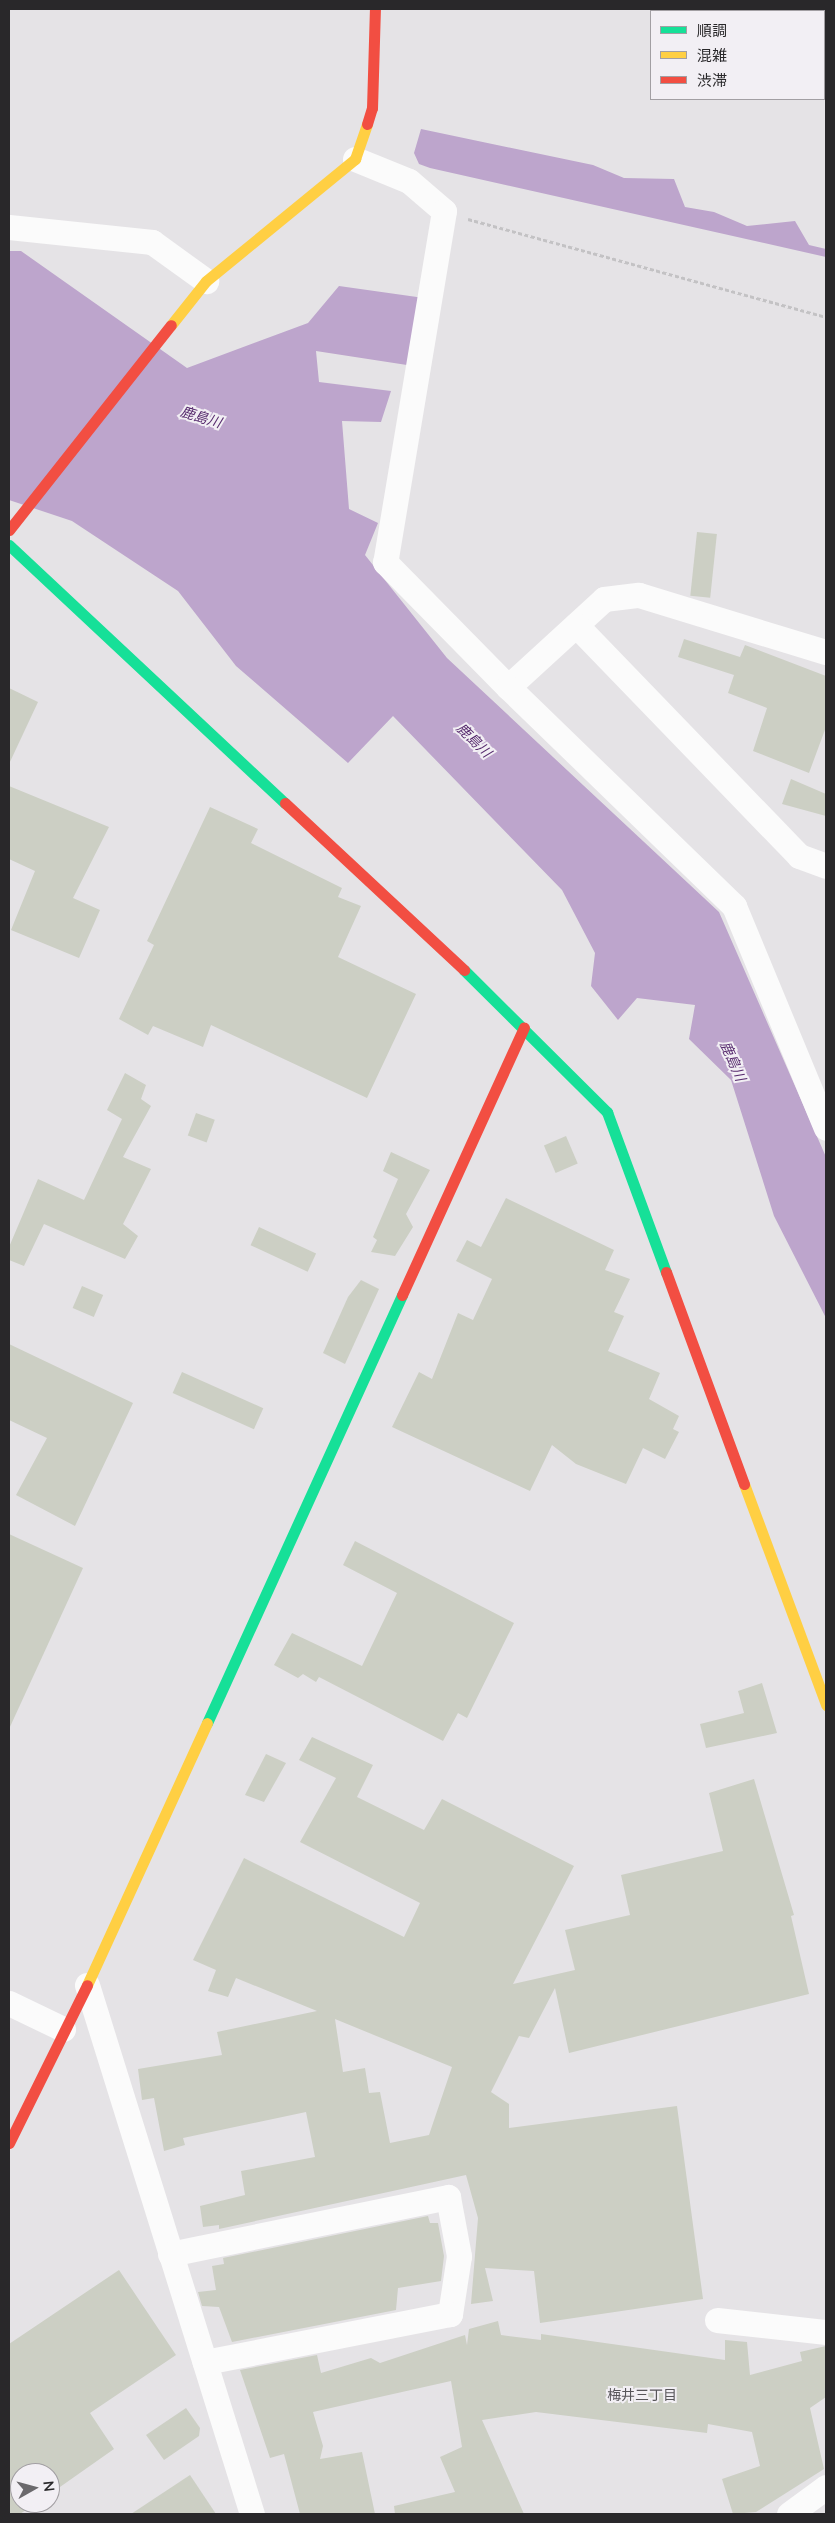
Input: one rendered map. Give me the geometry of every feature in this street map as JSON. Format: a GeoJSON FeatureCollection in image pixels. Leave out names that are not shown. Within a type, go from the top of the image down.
{"type":"FeatureCollection","features":[{"type":"Feature","properties":{"kind":"street"},"geometry":{"type":"LineString","coordinates":[[9,530],[171,331],[206,281],[355,159],[372,108],[375,9]]}},
{"type":"Feature","properties":{"kind":"street"},"geometry":{"type":"LineString","coordinates":[[355,159],[409,181],[444,212],[385,562],[508,687],[734,906],[826,1128]]}},
{"type":"Feature","properties":{"kind":"street"},"geometry":{"type":"LineString","coordinates":[[9,227],[152,242],[206,281]]}},
{"type":"Feature","properties":{"kind":"street"},"geometry":{"type":"LineString","coordinates":[[9,545],[524,1027],[607,1112],[826,1705]]}},
{"type":"Feature","properties":{"kind":"street"},"geometry":{"type":"LineString","coordinates":[[508,687],[604,599],[640,595],[826,652]]}},
{"type":"Feature","properties":{"kind":"street"},"geometry":{"type":"LineString","coordinates":[[576,625],[799,856],[826,866]]}},
{"type":"Feature","properties":{"kind":"street"},"geometry":{"type":"LineString","coordinates":[[9,2143],[63,2029],[87,1985],[524,1027]]}},
{"type":"Feature","properties":{"kind":"street"},"geometry":{"type":"LineString","coordinates":[[87,1985],[252,2514]]}},
{"type":"Feature","properties":{"kind":"street"},"geometry":{"type":"LineString","coordinates":[[9,2003],[63,2029]]}},
{"type":"Feature","properties":{"kind":"street"},"geometry":{"type":"LineString","coordinates":[[170,2254],[448,2196],[458,2256],[450,2314],[204,2362]]}},
{"type":"Feature","properties":{"kind":"street"},"geometry":{"type":"LineString","coordinates":[[717,2320],[826,2332]]}},
{"type":"Feature","properties":{"kind":"street"},"geometry":{"type":"LineString","coordinates":[[789,2514],[818,2500]]}},
{"type":"Feature","properties":{"kind":"path"},"geometry":{"type":"LineString","coordinates":[[444,212],[826,317]]}},
{"type":"Feature","properties":{"kind":"water"},"geometry":{"type":"Polygon","coordinates":[[[421,129],[593,165],[624,178],[674,179],[685,207],[714,212],[747,226],[795,221],[809,245],[826,249],[826,257],[430,168],[419,164],[414,153],[421,129]]]}},
{"type":"Feature","properties":{"kind":"water","name":"鹿島川"},"geometry":{"type":"Polygon","coordinates":[[[9,251],[21,251],[187,368],[308,323],[339,286],[424,298],[407,365],[316,351],[319,382],[391,391],[381,422],[342,421],[349,509],[378,523],[365,555],[447,658],[719,912],[826,1157],[826,1318],[774,1216],[731,1080],[689,1039],[695,1005],[637,998],[618,1020],[591,986],[595,953],[562,890],[393,716],[348,763],[236,666],[178,591],[72,521],[9,500],[9,251]]]}},
{"type":"Feature","properties":{"kind":"building"},"geometry":{"type":"Polygon","coordinates":[[[697,532],[717,534],[710,598],[690,596],[697,532]]]}},
{"type":"Feature","properties":{"kind":"building"},"geometry":{"type":"Polygon","coordinates":[[[684,639],[740,657],[745,645],[826,676],[826,727],[809,773],[753,751],[767,708],[728,693],[734,675],[678,657],[684,639]]]}},
{"type":"Feature","properties":{"kind":"building"},"geometry":{"type":"Polygon","coordinates":[[[9,688],[38,702],[9,764],[9,688]]]}},
{"type":"Feature","properties":{"kind":"building"},"geometry":{"type":"Polygon","coordinates":[[[791,779],[826,794],[826,816],[782,804],[791,779]]]}},
{"type":"Feature","properties":{"kind":"building"},"geometry":{"type":"Polygon","coordinates":[[[9,786],[109,827],[73,898],[100,910],[79,958],[11,930],[35,871],[9,859],[9,786]]]}},
{"type":"Feature","properties":{"kind":"building"},"geometry":{"type":"Polygon","coordinates":[[[210,807],[258,829],[251,843],[342,888],[338,897],[361,906],[338,957],[416,994],[367,1098],[211,1025],[203,1047],[153,1026],[148,1035],[119,1019],[154,945],[147,941],[210,807]]]}},
{"type":"Feature","properties":{"kind":"building"},"geometry":{"type":"Polygon","coordinates":[[[125,1073],[146,1085],[141,1099],[151,1106],[123,1157],[151,1169],[123,1224],[138,1236],[125,1259],[44,1224],[24,1266],[9,1260],[9,1247],[38,1179],[84,1200],[122,1119],[107,1110],[125,1073]]]}},
{"type":"Feature","properties":{"kind":"building"},"geometry":{"type":"Polygon","coordinates":[[[196,1113],[215,1120],[207,1142],[188,1136],[196,1113]]]}},
{"type":"Feature","properties":{"kind":"building"},"geometry":{"type":"Polygon","coordinates":[[[566,1136],[578,1164],[556,1173],[544,1145],[566,1136]]]}},
{"type":"Feature","properties":{"kind":"building"},"geometry":{"type":"Polygon","coordinates":[[[391,1152],[430,1170],[406,1214],[413,1227],[395,1256],[371,1252],[377,1240],[373,1237],[398,1179],[383,1171],[391,1152]]]}},
{"type":"Feature","properties":{"kind":"building"},"geometry":{"type":"Polygon","coordinates":[[[506,1198],[614,1250],[605,1270],[630,1279],[614,1312],[624,1316],[608,1351],[660,1373],[649,1399],[679,1416],[673,1429],[679,1432],[665,1459],[643,1448],[626,1484],[576,1464],[552,1445],[530,1491],[392,1427],[419,1372],[432,1379],[458,1313],[473,1320],[492,1279],[456,1261],[467,1240],[481,1247],[506,1198]]]}},
{"type":"Feature","properties":{"kind":"building"},"geometry":{"type":"Polygon","coordinates":[[[259,1227],[316,1254],[308,1272],[251,1245],[259,1227]]]}},
{"type":"Feature","properties":{"kind":"building"},"geometry":{"type":"Polygon","coordinates":[[[361,1280],[379,1289],[345,1364],[323,1353],[348,1297],[361,1280]]]}},
{"type":"Feature","properties":{"kind":"building"},"geometry":{"type":"Polygon","coordinates":[[[82,1286],[103,1295],[94,1317],[73,1308],[82,1286]]]}},
{"type":"Feature","properties":{"kind":"building"},"geometry":{"type":"Polygon","coordinates":[[[9,1344],[133,1403],[75,1526],[16,1495],[47,1438],[9,1420],[9,1344]]]}},
{"type":"Feature","properties":{"kind":"building"},"geometry":{"type":"Polygon","coordinates":[[[182,1372],[263,1408],[254,1429],[173,1393],[182,1372]]]}},
{"type":"Feature","properties":{"kind":"building"},"geometry":{"type":"Polygon","coordinates":[[[9,1534],[83,1568],[9,1729],[9,1534]]]}},
{"type":"Feature","properties":{"kind":"building"},"geometry":{"type":"Polygon","coordinates":[[[355,1541],[514,1623],[467,1718],[458,1713],[443,1741],[319,1677],[316,1682],[303,1674],[298,1678],[274,1665],[292,1633],[362,1666],[397,1593],[343,1565],[355,1541]]]}},
{"type":"Feature","properties":{"kind":"building"},"geometry":{"type":"Polygon","coordinates":[[[762,1683],[777,1733],[706,1748],[700,1724],[744,1713],[738,1691],[762,1683]]]}},
{"type":"Feature","properties":{"kind":"building"},"geometry":{"type":"Polygon","coordinates":[[[312,1737],[373,1765],[357,1797],[424,1830],[442,1799],[574,1866],[513,1984],[575,1970],[565,1930],[630,1915],[621,1875],[723,1851],[709,1793],[754,1779],[794,1915],[791,1916],[809,1994],[569,2053],[555,1988],[529,2038],[519,2036],[491,2092],[509,2104],[509,2128],[677,2106],[703,2299],[540,2323],[534,2271],[485,2268],[493,2301],[471,2304],[478,2218],[466,2175],[219,2229],[219,2225],[203,2227],[200,2206],[245,2195],[241,2171],[315,2157],[306,2112],[183,2138],[185,2145],[164,2151],[154,2098],[142,2100],[138,2069],[222,2055],[217,2032],[317,2011],[236,1978],[228,1997],[208,1991],[216,1970],[193,1960],[244,1858],[404,1937],[420,1903],[300,1842],[336,1778],[299,1760],[312,1737]],[[335,2019],[343,2072],[365,2068],[369,2093],[380,2092],[390,2143],[429,2135],[452,2067],[335,2019]]]}},
{"type":"Feature","properties":{"kind":"building"},"geometry":{"type":"Polygon","coordinates":[[[266,1754],[286,1763],[264,1802],[245,1795],[266,1754]]]}},
{"type":"Feature","properties":{"kind":"building"},"geometry":{"type":"Polygon","coordinates":[[[428,2216],[430,2223],[438,2223],[444,2256],[441,2281],[398,2288],[396,2310],[232,2342],[219,2307],[202,2306],[198,2292],[216,2290],[212,2266],[224,2264],[223,2258],[428,2216]]]}},
{"type":"Feature","properties":{"kind":"building"},"geometry":{"type":"Polygon","coordinates":[[[119,2270],[176,2355],[90,2413],[114,2449],[60,2487],[60,2463],[10,2463],[10,2513],[21,2513],[20,2514],[9,2514],[9,2344],[119,2270]]]}},
{"type":"Feature","properties":{"kind":"building"},"geometry":{"type":"Polygon","coordinates":[[[498,2321],[501,2335],[541,2340],[541,2334],[725,2360],[725,2340],[747,2342],[750,2375],[802,2361],[800,2352],[826,2346],[826,2397],[810,2408],[824,2469],[756,2512],[733,2514],[722,2479],[760,2466],[752,2432],[708,2424],[707,2433],[536,2412],[482,2420],[524,2514],[395,2514],[394,2506],[455,2492],[440,2457],[462,2447],[451,2381],[313,2412],[323,2446],[320,2459],[362,2452],[375,2514],[300,2514],[284,2454],[270,2458],[240,2370],[317,2355],[321,2373],[371,2358],[380,2363],[465,2335],[467,2345],[469,2329],[498,2321]]]}},
{"type":"Feature","properties":{"kind":"building"},"geometry":{"type":"Polygon","coordinates":[[[186,2408],[200,2428],[199,2436],[164,2460],[146,2435],[186,2408]]]}},
{"type":"Feature","properties":{"kind":"building"},"geometry":{"type":"Polygon","coordinates":[[[190,2475],[216,2514],[131,2514],[190,2475]]]}},
{"type":"Feature","properties":{"kind":"traffic: fast"},"geometry":{"type":"LineString","coordinates":[[9,545],[285,803]]}},
{"type":"Feature","properties":{"kind":"traffic: fast"},"geometry":{"type":"LineString","coordinates":[[464,970],[607,1112],[666,1272]]}},
{"type":"Feature","properties":{"kind":"traffic: fast"},"geometry":{"type":"LineString","coordinates":[[207,1723],[402,1295]]}},
{"type":"Feature","properties":{"kind":"traffic: slow"},"geometry":{"type":"LineString","coordinates":[[171,325],[206,281],[355,159],[367,124]]}},
{"type":"Feature","properties":{"kind":"traffic: slow"},"geometry":{"type":"LineString","coordinates":[[744,1484],[826,1705]]}},
{"type":"Feature","properties":{"kind":"traffic: slow"},"geometry":{"type":"LineString","coordinates":[[87,1985],[207,1723]]}},
{"type":"Feature","properties":{"kind":"traffic: jam"},"geometry":{"type":"LineString","coordinates":[[367,124],[372,108],[375,9]]}},
{"type":"Feature","properties":{"kind":"traffic: jam"},"geometry":{"type":"LineString","coordinates":[[9,530],[171,325]]}},
{"type":"Feature","properties":{"kind":"traffic: jam"},"geometry":{"type":"LineString","coordinates":[[285,803],[464,970]]}},
{"type":"Feature","properties":{"kind":"traffic: jam"},"geometry":{"type":"LineString","coordinates":[[402,1295],[524,1027]]}},
{"type":"Feature","properties":{"kind":"traffic: jam"},"geometry":{"type":"LineString","coordinates":[[666,1272],[744,1484]]}},
{"type":"Feature","properties":{"kind":"traffic: jam"},"geometry":{"type":"LineString","coordinates":[[9,2143],[87,1985]]}},
{"type":"Feature","properties":{"kind":"district","name":"梅井三丁目"},"geometry":{"type":"Point","coordinates":[642,2395]}}]}
